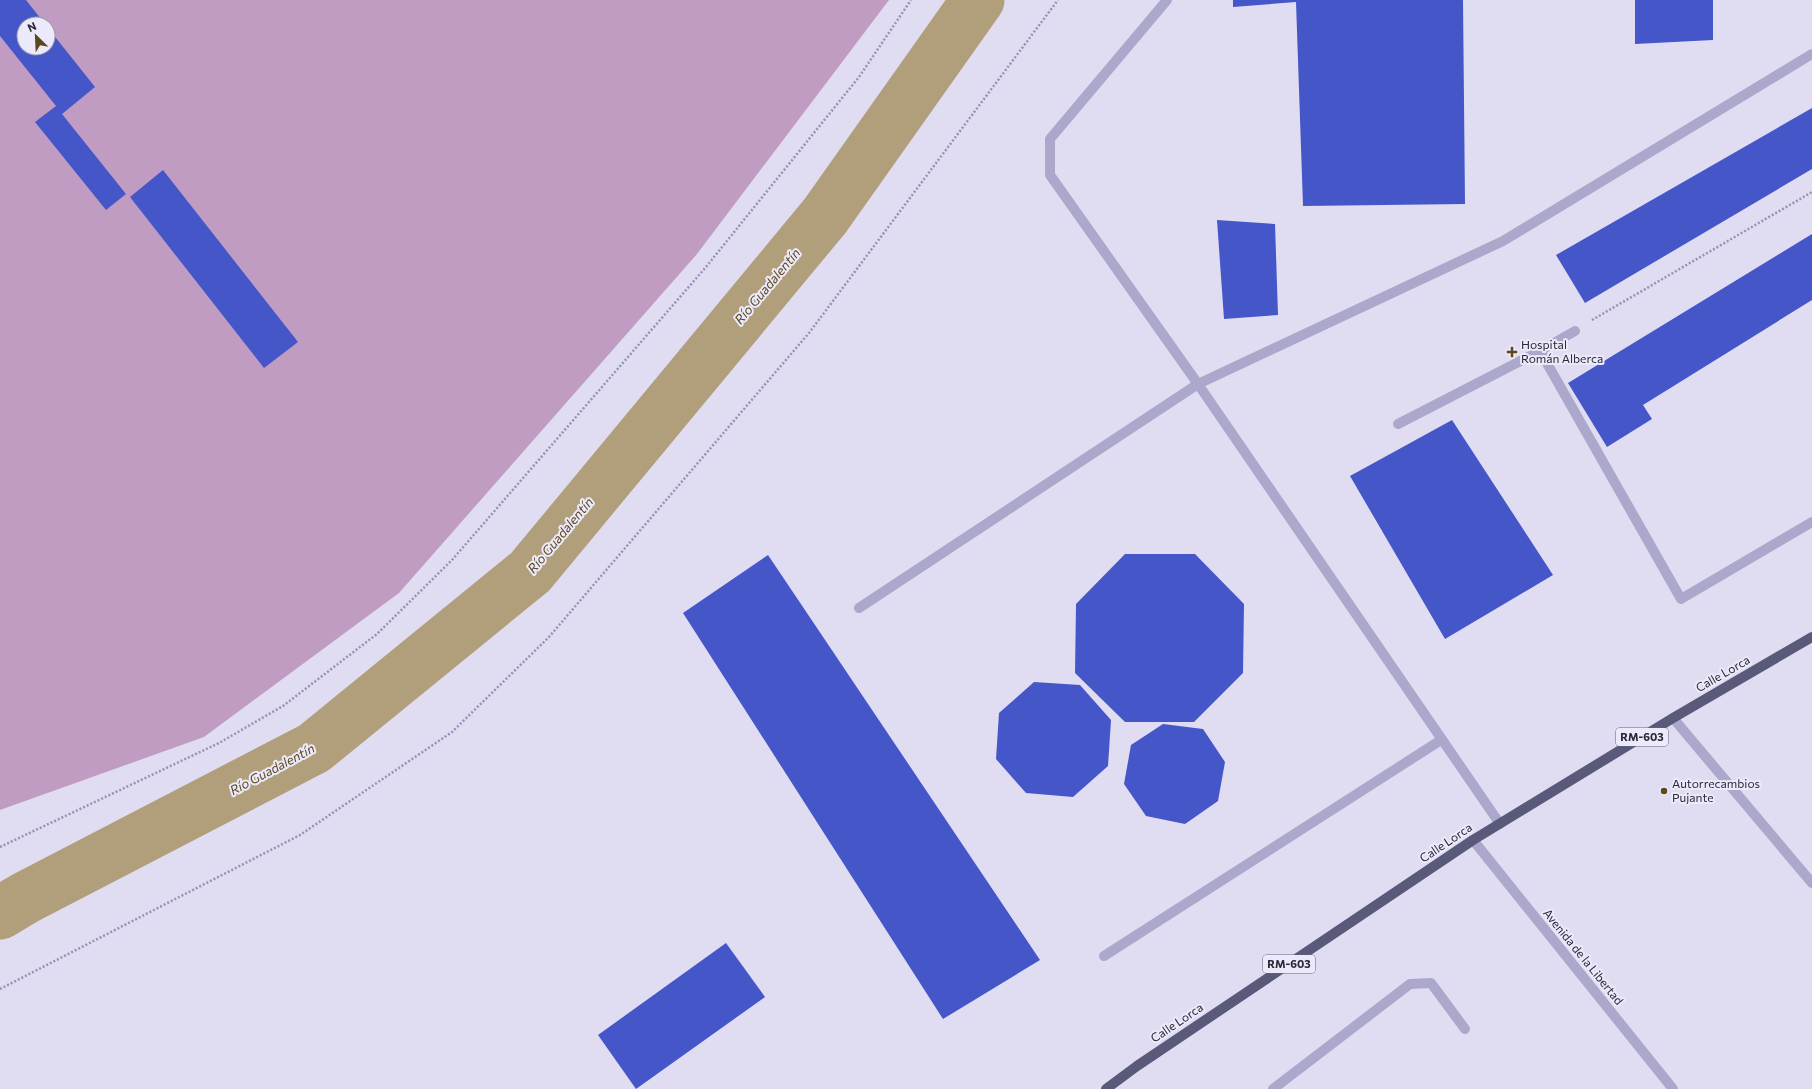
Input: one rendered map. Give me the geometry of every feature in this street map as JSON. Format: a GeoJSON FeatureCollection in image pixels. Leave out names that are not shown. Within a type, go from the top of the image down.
{"type":"FeatureCollection","features":[{"type":"Feature","properties":{"kind":"main road","name":"Calle Lorca"},"geometry":{"type":"LineString","coordinates":[[1106,1089],[1137,1066],[1474,840],[1673,718],[1812,637]]}},
{"type":"Feature","properties":{"kind":"street"},"geometry":{"type":"LineString","coordinates":[[1167,0],[1050,139],[1050,174],[1198,384],[1500,824]]}},
{"type":"Feature","properties":{"kind":"street"},"geometry":{"type":"LineString","coordinates":[[859,608],[1198,384],[1503,241],[1812,54]]}},
{"type":"Feature","properties":{"kind":"street"},"geometry":{"type":"LineString","coordinates":[[1398,424],[1540,351],[1575,331]]}},
{"type":"Feature","properties":{"kind":"street"},"geometry":{"type":"LineString","coordinates":[[1540,351],[1681,599],[1812,522]]}},
{"type":"Feature","properties":{"kind":"street"},"geometry":{"type":"LineString","coordinates":[[1673,718],[1812,883]]}},
{"type":"Feature","properties":{"kind":"street"},"geometry":{"type":"LineString","coordinates":[[1104,956],[1441,740]]}},
{"type":"Feature","properties":{"kind":"street","name":"Avenida de la Libertad"},"geometry":{"type":"LineString","coordinates":[[1474,840],[1672,1089]]}},
{"type":"Feature","properties":{"kind":"street"},"geometry":{"type":"LineString","coordinates":[[1273,1089],[1410,984],[1430,983],[1465,1028]]}},
{"type":"Feature","properties":{"kind":"path"},"geometry":{"type":"LineString","coordinates":[[0,847],[219,743],[283,706],[377,634],[452,560],[706,267],[859,77],[911,0]]}},
{"type":"Feature","properties":{"kind":"path"},"geometry":{"type":"LineString","coordinates":[[0,989],[300,835],[452,732],[549,637],[809,333],[1058,0]]}},
{"type":"Feature","properties":{"kind":"path"},"geometry":{"type":"LineString","coordinates":[[1575,331],[1812,192]]}},
{"type":"Feature","properties":{"kind":"shaded area"},"geometry":{"type":"Polygon","coordinates":[[[0,0],[889,0],[697,254],[399,593],[204,737],[0,810],[0,0]]]}},
{"type":"Feature","properties":{"kind":"building"},"geometry":{"type":"Polygon","coordinates":[[[0,0],[26,0],[39,16],[16,16],[16,56],[0,36],[0,0]]]}},
{"type":"Feature","properties":{"kind":"building"},"geometry":{"type":"Polygon","coordinates":[[[1233,0],[1463,0],[1465,204],[1303,206],[1296,2],[1233,7],[1233,0]]]}},
{"type":"Feature","properties":{"kind":"building"},"geometry":{"type":"Polygon","coordinates":[[[1635,0],[1713,0],[1713,40],[1635,44],[1635,0]]]}},
{"type":"Feature","properties":{"kind":"building"},"geometry":{"type":"Polygon","coordinates":[[[56,38],[95,87],[62,114],[126,194],[106,210],[35,122],[56,106],[16,56],[56,56],[56,38]]]}},
{"type":"Feature","properties":{"kind":"building"},"geometry":{"type":"Polygon","coordinates":[[[1812,108],[1812,169],[1585,303],[1556,255],[1812,108]]]}},
{"type":"Feature","properties":{"kind":"building"},"geometry":{"type":"Polygon","coordinates":[[[163,170],[298,342],[264,368],[130,197],[163,170]]]}},
{"type":"Feature","properties":{"kind":"building"},"geometry":{"type":"Polygon","coordinates":[[[1217,220],[1275,224],[1278,315],[1224,319],[1217,220]]]}},
{"type":"Feature","properties":{"kind":"building"},"geometry":{"type":"Polygon","coordinates":[[[1812,234],[1812,300],[1643,405],[1652,419],[1607,447],[1568,383],[1812,234]]]}},
{"type":"Feature","properties":{"kind":"building"},"geometry":{"type":"Polygon","coordinates":[[[1452,420],[1553,575],[1445,639],[1350,476],[1452,420]]]}},
{"type":"Feature","properties":{"kind":"building"},"geometry":{"type":"Polygon","coordinates":[[[1125,554],[1195,554],[1244,604],[1243,673],[1194,722],[1125,722],[1075,673],[1076,604],[1125,554]]]}},
{"type":"Feature","properties":{"kind":"building"},"geometry":{"type":"Polygon","coordinates":[[[768,555],[1040,960],[943,1019],[683,613],[768,555]]]}},
{"type":"Feature","properties":{"kind":"building"},"geometry":{"type":"Polygon","coordinates":[[[1034,682],[1080,685],[1111,720],[1108,766],[1073,797],[1026,793],[996,759],[999,713],[1034,682]]]}},
{"type":"Feature","properties":{"kind":"building"},"geometry":{"type":"Polygon","coordinates":[[[1163,724],[1203,729],[1225,762],[1218,801],[1185,824],[1146,816],[1124,784],[1131,745],[1163,724]]]}},
{"type":"Feature","properties":{"kind":"building"},"geometry":{"type":"Polygon","coordinates":[[[726,943],[765,997],[636,1089],[598,1035],[726,943]]]}},
{"type":"Feature","properties":{"kind":"waterway","name":"Río Guadalentín"},"geometry":{"type":"LineString","coordinates":[[0,913],[25,898],[314,748],[530,572],[825,216],[978,0]]}},
{"type":"Feature","properties":{"kind":"place","name":"Hospital Román Alberca"},"geometry":{"type":"Point","coordinates":[1512,352]}},
{"type":"Feature","properties":{"kind":"place","name":"Autorrecambios Pujante"},"geometry":{"type":"Point","coordinates":[1664,791]}}]}
